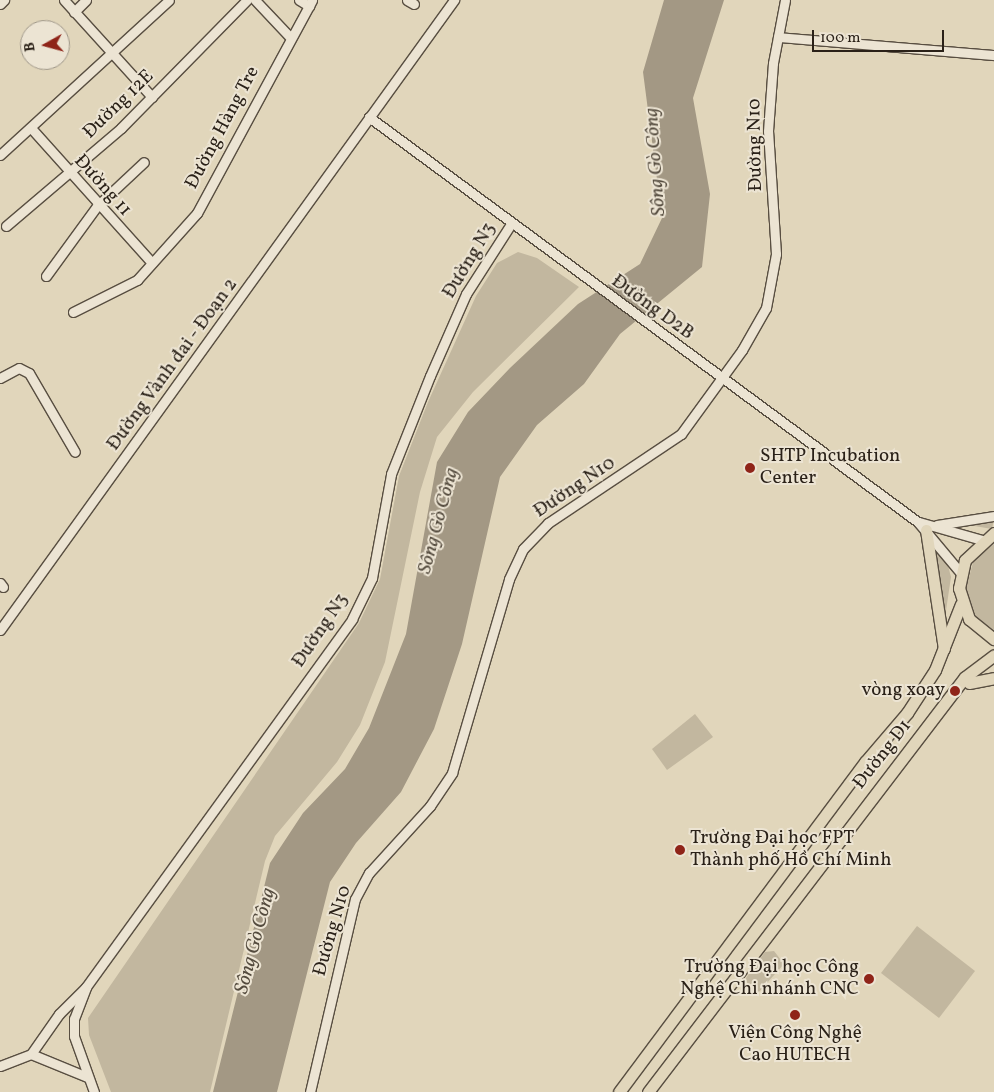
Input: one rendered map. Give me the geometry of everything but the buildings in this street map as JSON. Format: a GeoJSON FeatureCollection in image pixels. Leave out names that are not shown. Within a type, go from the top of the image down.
{"type":"FeatureCollection","features":[{"type":"Feature","properties":{"kind":"main road"},"geometry":{"type":"LineString","coordinates":[[926,526],[944,650]]}},
{"type":"Feature","properties":{"kind":"main road"},"geometry":{"type":"LineString","coordinates":[[994,533],[982,540],[960,572],[962,604],[980,631],[994,639]]}},
{"type":"Feature","properties":{"kind":"main road","name":"Đường D1"},"geometry":{"type":"LineString","coordinates":[[619,1092],[705,980],[865,762],[907,713],[944,650],[962,604]]}},
{"type":"Feature","properties":{"kind":"main road","name":"Đường D1"},"geometry":{"type":"LineString","coordinates":[[648,1092],[860,812],[975,669],[994,655]]}},
{"type":"Feature","properties":{"kind":"main road"},"geometry":{"type":"LineString","coordinates":[[969,684],[975,669]]}},
{"type":"Feature","properties":{"kind":"main road"},"geometry":{"type":"LineString","coordinates":[[969,684],[994,678]]}},
{"type":"Feature","properties":{"kind":"main road","name":"Đường D1"},"geometry":{"type":"LineString","coordinates":[[860,812],[873,806],[959,693],[969,684]]}},
{"type":"Feature","properties":{"kind":"main road"},"geometry":{"type":"LineString","coordinates":[[676,1018],[693,1031]]}},
{"type":"Feature","properties":{"kind":"main road","name":"Đường D1"},"geometry":{"type":"LineString","coordinates":[[610,1092],[640,1054],[651,1050]]}},
{"type":"Feature","properties":{"kind":"main road","name":"Đường D1"},"geometry":{"type":"LineString","coordinates":[[657,1092],[666,1080],[668,1066]]}},
{"type":"Feature","properties":{"kind":"street"},"geometry":{"type":"LineString","coordinates":[[0,4],[4,0]]}},
{"type":"Feature","properties":{"kind":"street"},"geometry":{"type":"LineString","coordinates":[[64,0],[110,55],[152,97]]}},
{"type":"Feature","properties":{"kind":"street"},"geometry":{"type":"LineString","coordinates":[[74,12],[86,0]]}},
{"type":"Feature","properties":{"kind":"street"},"geometry":{"type":"LineString","coordinates":[[0,155],[169,0]]}},
{"type":"Feature","properties":{"kind":"street","name":"Đường 12E"},"geometry":{"type":"LineString","coordinates":[[6,226],[69,174],[152,97],[247,0]]}},
{"type":"Feature","properties":{"kind":"street"},"geometry":{"type":"LineString","coordinates":[[299,0],[310,3]]}},
{"type":"Feature","properties":{"kind":"street","name":"Đường Vành đai - Đoạn 2"},"geometry":{"type":"LineString","coordinates":[[0,630],[454,0]]}},
{"type":"Feature","properties":{"kind":"street","name":"Đường N10"},"geometry":{"type":"LineString","coordinates":[[310,1092],[355,899],[369,873],[430,806],[452,773],[509,579],[523,549],[548,523],[681,434],[757,328],[774,281],[768,131],[778,37],[786,0]]}},
{"type":"Feature","properties":{"kind":"street"},"geometry":{"type":"LineString","coordinates":[[259,1],[290,36]]}},
{"type":"Feature","properties":{"kind":"street","name":"Đường Hàng Tre"},"geometry":{"type":"LineString","coordinates":[[73,312],[137,280],[197,213],[290,36],[310,3]]}},
{"type":"Feature","properties":{"kind":"street"},"geometry":{"type":"LineString","coordinates":[[778,37],[994,55]]}},
{"type":"Feature","properties":{"kind":"street","name":"Đường D2B"},"geometry":{"type":"LineString","coordinates":[[369,117],[581,277],[926,526],[960,572]]}},
{"type":"Feature","properties":{"kind":"street","name":"Đường 11"},"geometry":{"type":"LineString","coordinates":[[31,128],[97,206],[152,263]]}},
{"type":"Feature","properties":{"kind":"street"},"geometry":{"type":"LineString","coordinates":[[46,276],[97,206],[144,162]]}},
{"type":"Feature","properties":{"kind":"street","name":"Đường N3"},"geometry":{"type":"LineString","coordinates":[[31,1054],[59,1014],[86,987],[352,619],[372,578],[391,474],[423,394],[466,294],[511,224]]}},
{"type":"Feature","properties":{"kind":"street"},"geometry":{"type":"LineString","coordinates":[[0,378],[19,368],[39,384],[75,452]]}},
{"type":"Feature","properties":{"kind":"street"},"geometry":{"type":"LineString","coordinates":[[926,526],[994,516]]}},
{"type":"Feature","properties":{"kind":"street","name":"Đường D2B"},"geometry":{"type":"LineString","coordinates":[[926,526],[982,540]]}},
{"type":"Feature","properties":{"kind":"street","name":"Đường N3"},"geometry":{"type":"LineString","coordinates":[[86,987],[74,1019],[74,1036],[94,1092]]}},
{"type":"Feature","properties":{"kind":"street"},"geometry":{"type":"LineString","coordinates":[[0,1066],[31,1054],[87,1076]]}},
{"type":"Feature","properties":{"kind":"shaded area"},"geometry":{"type":"Polygon","coordinates":[[[518,252],[537,258],[579,287],[473,392],[437,437],[420,492],[385,662],[360,725],[337,762],[275,836],[265,861],[210,1092],[111,1092],[89,1035],[88,1018],[359,623],[380,579],[399,476],[428,402],[476,296],[497,263],[518,252]]]}},
{"type":"Feature","properties":{"kind":"shaded area"},"geometry":{"type":"Polygon","coordinates":[[[994,519],[992,529],[963,524],[994,519]]]}},
{"type":"Feature","properties":{"kind":"shaded area"},"geometry":{"type":"Polygon","coordinates":[[[932,543],[946,558],[951,577],[944,624],[932,543]]]}},
{"type":"Feature","properties":{"kind":"shaded area"},"geometry":{"type":"Polygon","coordinates":[[[994,544],[994,630],[976,617],[966,588],[974,559],[994,544]]]}},
{"type":"Feature","properties":{"kind":"shaded area"},"geometry":{"type":"Polygon","coordinates":[[[695,714],[713,737],[667,770],[652,749],[695,714]]]}},
{"type":"Feature","properties":{"kind":"shaded area"},"geometry":{"type":"Polygon","coordinates":[[[917,926],[975,971],[939,1018],[881,973],[917,926]]]}},
{"type":"Feature","properties":{"kind":"shaded area"},"geometry":{"type":"Polygon","coordinates":[[[774,951],[784,964],[758,993],[748,986],[746,978],[765,952],[774,951]]]}},
{"type":"Feature","properties":{"kind":"water","name":"Sông Gò Công"},"geometry":{"type":"Polygon","coordinates":[[[664,0],[724,0],[693,98],[710,194],[702,267],[620,334],[584,384],[537,425],[500,477],[462,644],[434,729],[401,792],[356,843],[330,882],[277,1092],[213,1092],[270,863],[303,813],[345,769],[369,728],[406,634],[437,462],[468,412],[510,368],[578,304],[640,264],[662,218],[643,72],[664,0]]]}},
{"type":"Feature","properties":{"kind":"place","name":"SHTP Incubation Center"},"geometry":{"type":"Point","coordinates":[750,468]}},
{"type":"Feature","properties":{"kind":"place","name":"vòng xoay"},"geometry":{"type":"Point","coordinates":[955,691]}},
{"type":"Feature","properties":{"kind":"place","name":"Trường Đại học FPT Thành phố Hồ Chí Minh"},"geometry":{"type":"Point","coordinates":[680,850]}},
{"type":"Feature","properties":{"kind":"place","name":"Trường Đại học Công Nghệ Chi nhánh CNC"},"geometry":{"type":"Point","coordinates":[869,979]}},
{"type":"Feature","properties":{"kind":"place","name":"Viện Công Nghệ Cao HUTECH"},"geometry":{"type":"Point","coordinates":[795,1015]}}]}
